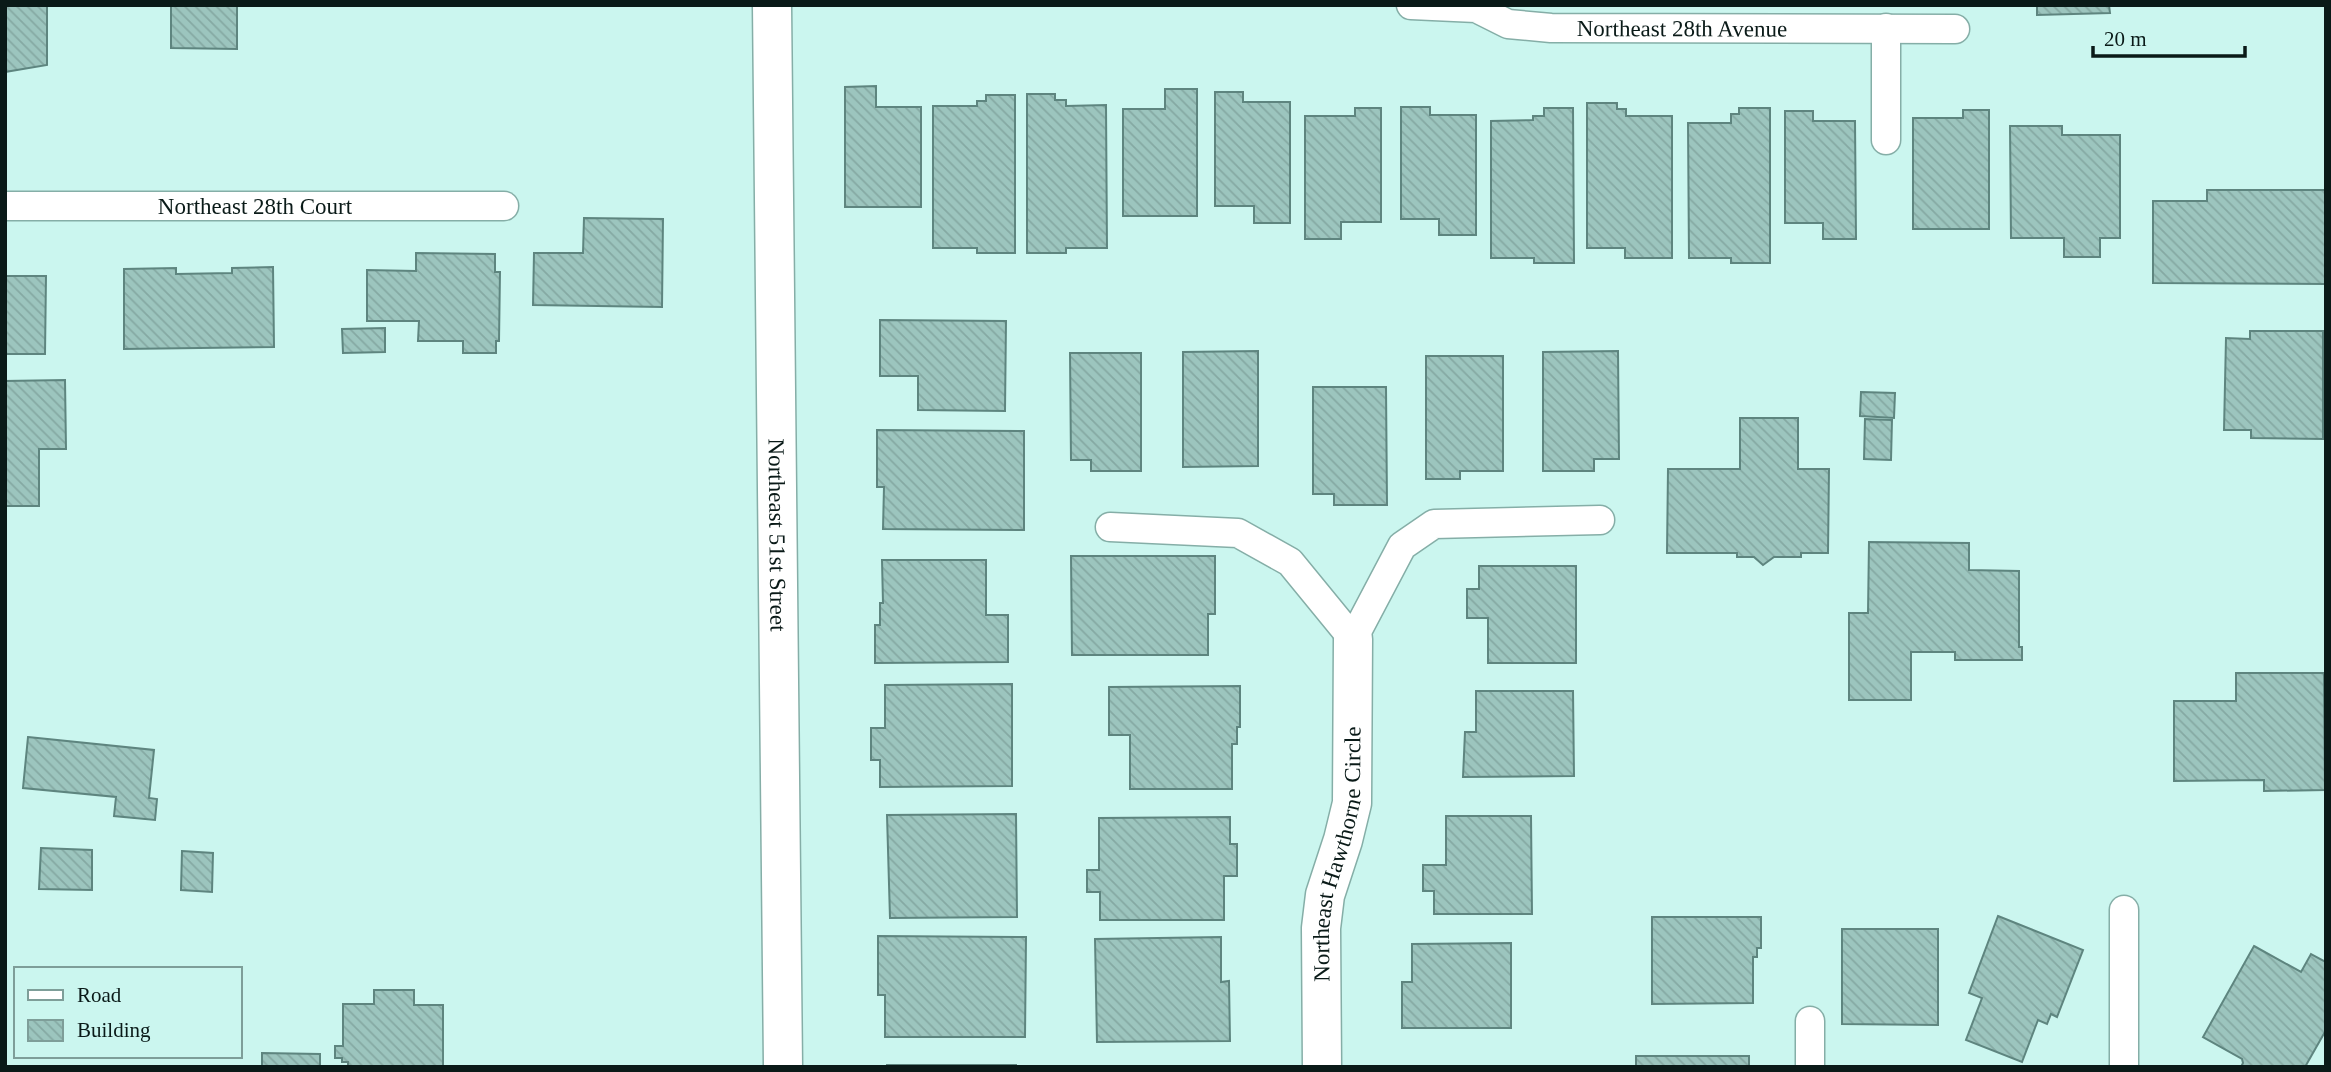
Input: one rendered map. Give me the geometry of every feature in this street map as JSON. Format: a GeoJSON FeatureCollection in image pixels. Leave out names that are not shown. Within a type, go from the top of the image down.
{"type":"FeatureCollection","features":[{"type":"Feature","properties":{"kind":"street","name":"Northeast 51st Street"},"geometry":{"type":"LineString","coordinates":[[772,5],[783,1067]]}},
{"type":"Feature","properties":{"kind":"street","name":"Northeast Hawthorne Circle"},"geometry":{"type":"LineString","coordinates":[[1322,1067],[1321,928],[1325,895],[1352,803],[1353,639]]}},
{"type":"Feature","properties":{"kind":"lane","name":"Northeast 28th Avenue"},"geometry":{"type":"LineString","coordinates":[[1411,5],[1476,8],[1508,24],[1550,29],[1955,29]]}},
{"type":"Feature","properties":{"kind":"lane"},"geometry":{"type":"LineString","coordinates":[[1886,29],[1886,140]]}},
{"type":"Feature","properties":{"kind":"lane","name":"Northeast 28th Court"},"geometry":{"type":"LineString","coordinates":[[5,206],[504,206]]}},
{"type":"Feature","properties":{"kind":"lane"},"geometry":{"type":"LineString","coordinates":[[1110,527],[1238,533],[1290,562],[1353,639],[1402,546],[1434,524],[1600,520]]}},
{"type":"Feature","properties":{"kind":"lane"},"geometry":{"type":"LineString","coordinates":[[2124,910],[2124,1067]]}},
{"type":"Feature","properties":{"kind":"lane"},"geometry":{"type":"LineString","coordinates":[[1810,1021],[1810,1067]]}},
{"type":"Feature","properties":{"kind":"building"},"geometry":{"type":"Polygon","coordinates":[[[5,5],[47,5],[47,65],[5,72],[5,5]]]}},
{"type":"Feature","properties":{"kind":"building"},"geometry":{"type":"Polygon","coordinates":[[[171,5],[237,5],[237,49],[171,48],[171,5]]]}},
{"type":"Feature","properties":{"kind":"building"},"geometry":{"type":"Polygon","coordinates":[[[2037,5],[2109,5],[2110,13],[2037,15],[2037,5]]]}},
{"type":"Feature","properties":{"kind":"building"},"geometry":{"type":"Polygon","coordinates":[[[876,86],[876,107],[921,107],[921,207],[845,207],[845,87],[876,86]]]}},
{"type":"Feature","properties":{"kind":"building"},"geometry":{"type":"Polygon","coordinates":[[[1165,89],[1197,89],[1197,216],[1123,216],[1123,109],[1165,109],[1165,89]]]}},
{"type":"Feature","properties":{"kind":"building"},"geometry":{"type":"Polygon","coordinates":[[[1215,92],[1243,92],[1243,102],[1290,102],[1290,223],[1254,223],[1254,206],[1215,206],[1215,92]]]}},
{"type":"Feature","properties":{"kind":"building"},"geometry":{"type":"Polygon","coordinates":[[[1027,94],[1055,94],[1055,100],[1066,100],[1066,106],[1106,105],[1107,248],[1066,248],[1066,253],[1027,253],[1027,94]]]}},
{"type":"Feature","properties":{"kind":"building"},"geometry":{"type":"Polygon","coordinates":[[[986,95],[1015,95],[1015,253],[977,253],[977,248],[933,248],[933,106],[977,106],[977,101],[986,101],[986,95]]]}},
{"type":"Feature","properties":{"kind":"building"},"geometry":{"type":"Polygon","coordinates":[[[1587,103],[1617,103],[1617,109],[1626,109],[1626,116],[1672,116],[1672,258],[1625,258],[1625,248],[1587,248],[1587,103]]]}},
{"type":"Feature","properties":{"kind":"building"},"geometry":{"type":"Polygon","coordinates":[[[1401,107],[1430,107],[1430,115],[1476,115],[1476,235],[1439,235],[1439,219],[1401,219],[1401,107]]]}},
{"type":"Feature","properties":{"kind":"building"},"geometry":{"type":"Polygon","coordinates":[[[1355,108],[1381,108],[1381,222],[1341,222],[1341,239],[1305,239],[1305,116],[1355,116],[1355,108]]]}},
{"type":"Feature","properties":{"kind":"building"},"geometry":{"type":"Polygon","coordinates":[[[1544,108],[1573,108],[1574,263],[1534,263],[1534,258],[1491,258],[1491,121],[1533,120],[1533,116],[1544,116],[1544,108]]]}},
{"type":"Feature","properties":{"kind":"building"},"geometry":{"type":"Polygon","coordinates":[[[1739,108],[1770,108],[1770,263],[1731,263],[1731,258],[1689,258],[1688,123],[1731,123],[1731,114],[1739,114],[1739,108]]]}},
{"type":"Feature","properties":{"kind":"building"},"geometry":{"type":"Polygon","coordinates":[[[1963,110],[1989,110],[1989,229],[1913,229],[1913,118],[1963,118],[1963,110]]]}},
{"type":"Feature","properties":{"kind":"building"},"geometry":{"type":"Polygon","coordinates":[[[1785,111],[1813,111],[1813,121],[1855,121],[1856,239],[1823,239],[1823,223],[1785,223],[1785,111]]]}},
{"type":"Feature","properties":{"kind":"building"},"geometry":{"type":"Polygon","coordinates":[[[2010,126],[2062,126],[2062,135],[2120,135],[2120,238],[2100,238],[2100,257],[2064,257],[2064,238],[2011,238],[2010,126]]]}},
{"type":"Feature","properties":{"kind":"building"},"geometry":{"type":"Polygon","coordinates":[[[2207,190],[2326,190],[2326,284],[2153,283],[2153,201],[2207,201],[2207,190]]]}},
{"type":"Feature","properties":{"kind":"building"},"geometry":{"type":"Polygon","coordinates":[[[584,218],[663,219],[662,307],[533,305],[534,253],[583,253],[584,218]]]}},
{"type":"Feature","properties":{"kind":"building"},"geometry":{"type":"Polygon","coordinates":[[[416,253],[495,254],[495,272],[500,272],[499,341],[496,341],[496,353],[463,353],[463,341],[418,341],[419,321],[367,321],[367,270],[416,271],[416,253]]]}},
{"type":"Feature","properties":{"kind":"building"},"geometry":{"type":"Polygon","coordinates":[[[273,267],[274,347],[124,349],[124,269],[176,268],[176,274],[232,273],[232,268],[273,267]]]}},
{"type":"Feature","properties":{"kind":"building"},"geometry":{"type":"Polygon","coordinates":[[[5,276],[46,276],[45,354],[5,354],[5,276]]]}},
{"type":"Feature","properties":{"kind":"building"},"geometry":{"type":"Polygon","coordinates":[[[880,320],[1006,321],[1005,411],[918,410],[918,376],[880,376],[880,320]]]}},
{"type":"Feature","properties":{"kind":"building"},"geometry":{"type":"Polygon","coordinates":[[[385,328],[385,352],[343,353],[342,329],[385,328]]]}},
{"type":"Feature","properties":{"kind":"building"},"geometry":{"type":"Polygon","coordinates":[[[2250,331],[2323,331],[2323,439],[2251,438],[2251,430],[2224,430],[2226,338],[2250,339],[2250,331]]]}},
{"type":"Feature","properties":{"kind":"building"},"geometry":{"type":"Polygon","coordinates":[[[1258,351],[1258,466],[1183,467],[1183,352],[1258,351]]]}},
{"type":"Feature","properties":{"kind":"building"},"geometry":{"type":"Polygon","coordinates":[[[1618,351],[1619,459],[1594,459],[1594,471],[1543,471],[1543,352],[1618,351]]]}},
{"type":"Feature","properties":{"kind":"building"},"geometry":{"type":"Polygon","coordinates":[[[1070,353],[1141,353],[1141,471],[1091,471],[1091,460],[1071,460],[1070,353]]]}},
{"type":"Feature","properties":{"kind":"building"},"geometry":{"type":"Polygon","coordinates":[[[1426,356],[1503,356],[1503,471],[1460,471],[1460,479],[1426,479],[1426,356]]]}},
{"type":"Feature","properties":{"kind":"building"},"geometry":{"type":"Polygon","coordinates":[[[65,380],[66,449],[39,449],[39,506],[5,506],[5,381],[65,380]]]}},
{"type":"Feature","properties":{"kind":"building"},"geometry":{"type":"Polygon","coordinates":[[[1313,387],[1386,387],[1387,505],[1334,505],[1334,494],[1313,494],[1313,387]]]}},
{"type":"Feature","properties":{"kind":"building"},"geometry":{"type":"Polygon","coordinates":[[[1861,392],[1895,393],[1894,418],[1860,416],[1861,392]]]}},
{"type":"Feature","properties":{"kind":"building"},"geometry":{"type":"Polygon","coordinates":[[[1740,418],[1798,418],[1798,469],[1829,469],[1828,553],[1774,557],[1763,565],[1754,557],[1737,557],[1737,553],[1667,553],[1668,469],[1740,469],[1740,418]]]}},
{"type":"Feature","properties":{"kind":"building"},"geometry":{"type":"Polygon","coordinates":[[[1865,419],[1892,420],[1891,460],[1864,459],[1865,419]]]}},
{"type":"Feature","properties":{"kind":"building"},"geometry":{"type":"Polygon","coordinates":[[[877,430],[1024,431],[1024,530],[883,529],[884,487],[877,487],[877,430]]]}},
{"type":"Feature","properties":{"kind":"building"},"geometry":{"type":"Polygon","coordinates":[[[1869,542],[1969,543],[1969,570],[2019,571],[2019,647],[2022,647],[2022,660],[1955,660],[1955,652],[1911,652],[1911,700],[1849,700],[1849,613],[1868,613],[1869,542]]]}},
{"type":"Feature","properties":{"kind":"building"},"geometry":{"type":"Polygon","coordinates":[[[1071,556],[1215,556],[1215,614],[1208,614],[1208,655],[1072,655],[1071,556]]]}},
{"type":"Feature","properties":{"kind":"building"},"geometry":{"type":"Polygon","coordinates":[[[882,560],[986,560],[986,615],[1008,615],[1008,662],[875,663],[875,625],[880,625],[880,603],[883,603],[882,560]]]}},
{"type":"Feature","properties":{"kind":"building"},"geometry":{"type":"Polygon","coordinates":[[[1479,566],[1576,566],[1576,663],[1488,663],[1488,618],[1467,618],[1467,589],[1479,589],[1479,566]]]}},
{"type":"Feature","properties":{"kind":"building"},"geometry":{"type":"Polygon","coordinates":[[[2236,673],[2324,673],[2325,790],[2264,791],[2264,780],[2174,781],[2174,701],[2236,701],[2236,673]]]}},
{"type":"Feature","properties":{"kind":"building"},"geometry":{"type":"Polygon","coordinates":[[[1012,684],[1012,786],[880,787],[880,760],[871,760],[871,728],[885,728],[885,685],[1012,684]]]}},
{"type":"Feature","properties":{"kind":"building"},"geometry":{"type":"Polygon","coordinates":[[[1240,686],[1240,727],[1237,727],[1237,744],[1232,744],[1232,789],[1130,789],[1130,735],[1109,735],[1109,687],[1240,686]]]}},
{"type":"Feature","properties":{"kind":"building"},"geometry":{"type":"Polygon","coordinates":[[[1476,691],[1573,691],[1574,776],[1463,777],[1465,732],[1476,732],[1476,691]]]}},
{"type":"Feature","properties":{"kind":"building"},"geometry":{"type":"Polygon","coordinates":[[[28,737],[154,750],[149,798],[157,799],[155,820],[114,816],[116,797],[23,788],[28,737]]]}},
{"type":"Feature","properties":{"kind":"building"},"geometry":{"type":"Polygon","coordinates":[[[1016,814],[1017,917],[890,918],[887,815],[1016,814]]]}},
{"type":"Feature","properties":{"kind":"building"},"geometry":{"type":"Polygon","coordinates":[[[1446,816],[1531,816],[1532,914],[1434,914],[1434,891],[1423,891],[1423,865],[1446,865],[1446,816]]]}},
{"type":"Feature","properties":{"kind":"building"},"geometry":{"type":"Polygon","coordinates":[[[1230,817],[1230,844],[1237,844],[1237,876],[1224,876],[1224,920],[1100,920],[1100,892],[1087,892],[1087,870],[1099,870],[1099,818],[1230,817]]]}},
{"type":"Feature","properties":{"kind":"building"},"geometry":{"type":"Polygon","coordinates":[[[41,848],[92,850],[92,890],[39,889],[41,848]]]}},
{"type":"Feature","properties":{"kind":"building"},"geometry":{"type":"Polygon","coordinates":[[[182,851],[213,853],[212,892],[181,890],[182,851]]]}},
{"type":"Feature","properties":{"kind":"building"},"geometry":{"type":"Polygon","coordinates":[[[1998,916],[2083,950],[2057,1017],[2051,1014],[2047,1024],[2038,1020],[2022,1062],[1966,1040],[1982,998],[1969,993],[1998,916]]]}},
{"type":"Feature","properties":{"kind":"building"},"geometry":{"type":"Polygon","coordinates":[[[1652,917],[1761,917],[1761,948],[1757,948],[1757,957],[1753,957],[1753,1003],[1652,1004],[1652,917]]]}},
{"type":"Feature","properties":{"kind":"building"},"geometry":{"type":"Polygon","coordinates":[[[1842,929],[1938,929],[1938,1025],[1842,1024],[1842,929]]]}},
{"type":"Feature","properties":{"kind":"building"},"geometry":{"type":"Polygon","coordinates":[[[878,936],[1026,937],[1025,1037],[885,1037],[885,995],[878,995],[878,936]]]}},
{"type":"Feature","properties":{"kind":"building"},"geometry":{"type":"Polygon","coordinates":[[[1221,937],[1221,982],[1229,981],[1230,1041],[1097,1042],[1095,939],[1221,937]]]}},
{"type":"Feature","properties":{"kind":"building"},"geometry":{"type":"Polygon","coordinates":[[[1511,943],[1511,1028],[1402,1028],[1402,982],[1412,982],[1412,944],[1511,943]]]}},
{"type":"Feature","properties":{"kind":"building"},"geometry":{"type":"Polygon","coordinates":[[[2254,946],[2301,972],[2311,954],[2326,962],[2326,1030],[2305,1067],[2241,1067],[2242,1059],[2203,1037],[2254,946]]]}},
{"type":"Feature","properties":{"kind":"building"},"geometry":{"type":"Polygon","coordinates":[[[374,990],[414,990],[414,1005],[443,1005],[443,1067],[348,1067],[348,1062],[335,1058],[335,1046],[343,1046],[343,1004],[374,1004],[374,990]]]}},
{"type":"Feature","properties":{"kind":"building"},"geometry":{"type":"Polygon","coordinates":[[[262,1053],[320,1054],[320,1067],[262,1067],[262,1053]]]}},
{"type":"Feature","properties":{"kind":"building"},"geometry":{"type":"Polygon","coordinates":[[[1636,1056],[1749,1056],[1749,1067],[1636,1067],[1636,1056]]]}},
{"type":"Feature","properties":{"kind":"building"},"geometry":{"type":"Polygon","coordinates":[[[1016,1065],[1016,1067],[887,1067],[1016,1065]]]}}]}
